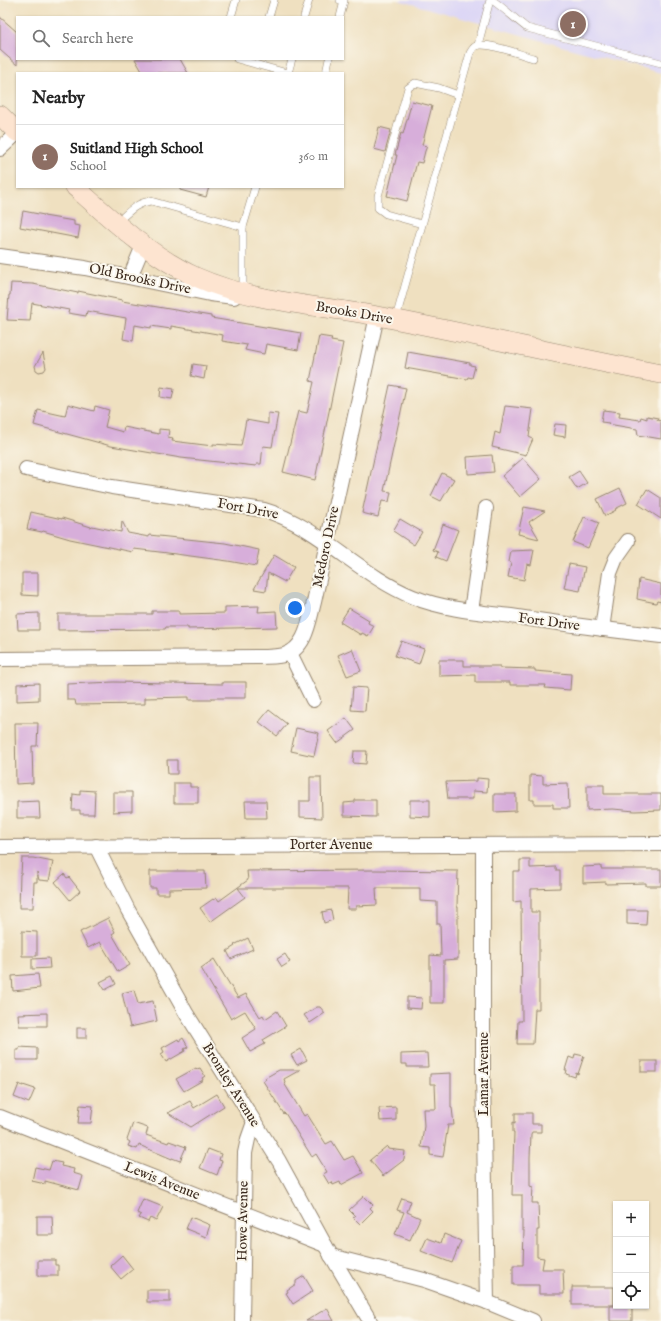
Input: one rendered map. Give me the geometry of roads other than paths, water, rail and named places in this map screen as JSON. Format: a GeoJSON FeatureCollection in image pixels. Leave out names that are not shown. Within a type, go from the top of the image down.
{"type":"FeatureCollection","features":[{"type":"Feature","properties":{"kind":"street"},"geometry":{"type":"LineString","coordinates":[[0,115],[16,132]]}},
{"type":"Feature","properties":{"kind":"street"},"geometry":{"type":"LineString","coordinates":[[0,149],[16,134]]}},
{"type":"Feature","properties":{"kind":"street","name":"Brooks Drive"},"geometry":{"type":"LineString","coordinates":[[76,188],[143,246],[197,277],[243,292],[280,300],[377,316],[661,374]]}},
{"type":"Feature","properties":{"kind":"street"},"geometry":{"type":"LineString","coordinates":[[130,277],[143,246]]}},
{"type":"Feature","properties":{"kind":"street","name":"Old Brooks Drive"},"geometry":{"type":"LineString","coordinates":[[0,256],[85,268],[210,294],[248,299],[280,300]]}},
{"type":"Feature","properties":{"kind":"street","name":"Medoro Drive"},"geometry":{"type":"LineString","coordinates":[[290,652],[297,648],[304,636],[314,602],[377,316]]}},
{"type":"Feature","properties":{"kind":"street","name":"Fort Drive"},"geometry":{"type":"LineString","coordinates":[[26,469],[112,487],[264,510],[289,518],[368,572],[400,591],[434,603],[471,611],[661,636]]}},
{"type":"Feature","properties":{"kind":"street"},"geometry":{"type":"LineString","coordinates":[[471,611],[486,508]]}},
{"type":"Feature","properties":{"kind":"street"},"geometry":{"type":"LineString","coordinates":[[602,629],[610,573],[616,558],[628,541]]}},
{"type":"Feature","properties":{"kind":"street"},"geometry":{"type":"LineString","coordinates":[[0,659],[258,657],[283,655],[290,652],[313,700]]}},
{"type":"Feature","properties":{"kind":"street","name":"Porter Avenue"},"geometry":{"type":"LineString","coordinates":[[0,846],[661,844]]}},
{"type":"Feature","properties":{"kind":"street","name":"Lamar Avenue"},"geometry":{"type":"LineString","coordinates":[[483,845],[483,1073],[487,1302]]}},
{"type":"Feature","properties":{"kind":"street","name":"Bromley Avenue"},"geometry":{"type":"LineString","coordinates":[[96,846],[128,910],[165,976],[279,1161],[328,1251],[370,1321]]}},
{"type":"Feature","properties":{"kind":"street","name":"Lewis Avenue"},"geometry":{"type":"LineString","coordinates":[[0,1116],[243,1213],[328,1251],[424,1280],[487,1302],[533,1321]]}},
{"type":"Feature","properties":{"kind":"street","name":"Howe Avenue"},"geometry":{"type":"LineString","coordinates":[[242,1321],[243,1213],[246,1146],[254,1122]]}},
{"type":"Feature","properties":{"kind":"lane"},"geometry":{"type":"LineString","coordinates":[[231,16],[236,0]]}},
{"type":"Feature","properties":{"kind":"lane"},"geometry":{"type":"LineString","coordinates":[[269,16],[274,0]]}},
{"type":"Feature","properties":{"kind":"lane"},"geometry":{"type":"LineString","coordinates":[[304,16],[309,0]]}},
{"type":"Feature","properties":{"kind":"lane"},"geometry":{"type":"LineString","coordinates":[[340,0],[344,1],[340,16]]}},
{"type":"Feature","properties":{"kind":"lane"},"geometry":{"type":"LineString","coordinates":[[478,45],[491,0],[505,9],[527,28],[661,63]]}},
{"type":"Feature","properties":{"kind":"lane"},"geometry":{"type":"LineString","coordinates":[[395,320],[470,53],[473,48],[478,45],[489,45],[533,58]]}},
{"type":"Feature","properties":{"kind":"lane"},"geometry":{"type":"LineString","coordinates":[[243,60],[256,62],[285,72]]}},
{"type":"Feature","properties":{"kind":"lane"},"geometry":{"type":"LineString","coordinates":[[288,72],[292,60]]}},
{"type":"Feature","properties":{"kind":"lane"},"geometry":{"type":"LineString","coordinates":[[326,72],[329,60]]}},
{"type":"Feature","properties":{"kind":"lane"},"geometry":{"type":"LineString","coordinates":[[422,224],[386,214],[378,208],[378,196],[408,88],[416,83],[438,88],[458,95]]}},
{"type":"Feature","properties":{"kind":"lane"},"geometry":{"type":"LineString","coordinates":[[243,292],[244,227],[255,188]]}},
{"type":"Feature","properties":{"kind":"lane"},"geometry":{"type":"LineString","coordinates":[[116,223],[136,205],[142,202],[151,202],[244,227]]}},
{"type":"Feature","properties":{"kind":"place","name":"Suitland High School"},"geometry":{"type":"Point","coordinates":[573,24]}}]}
